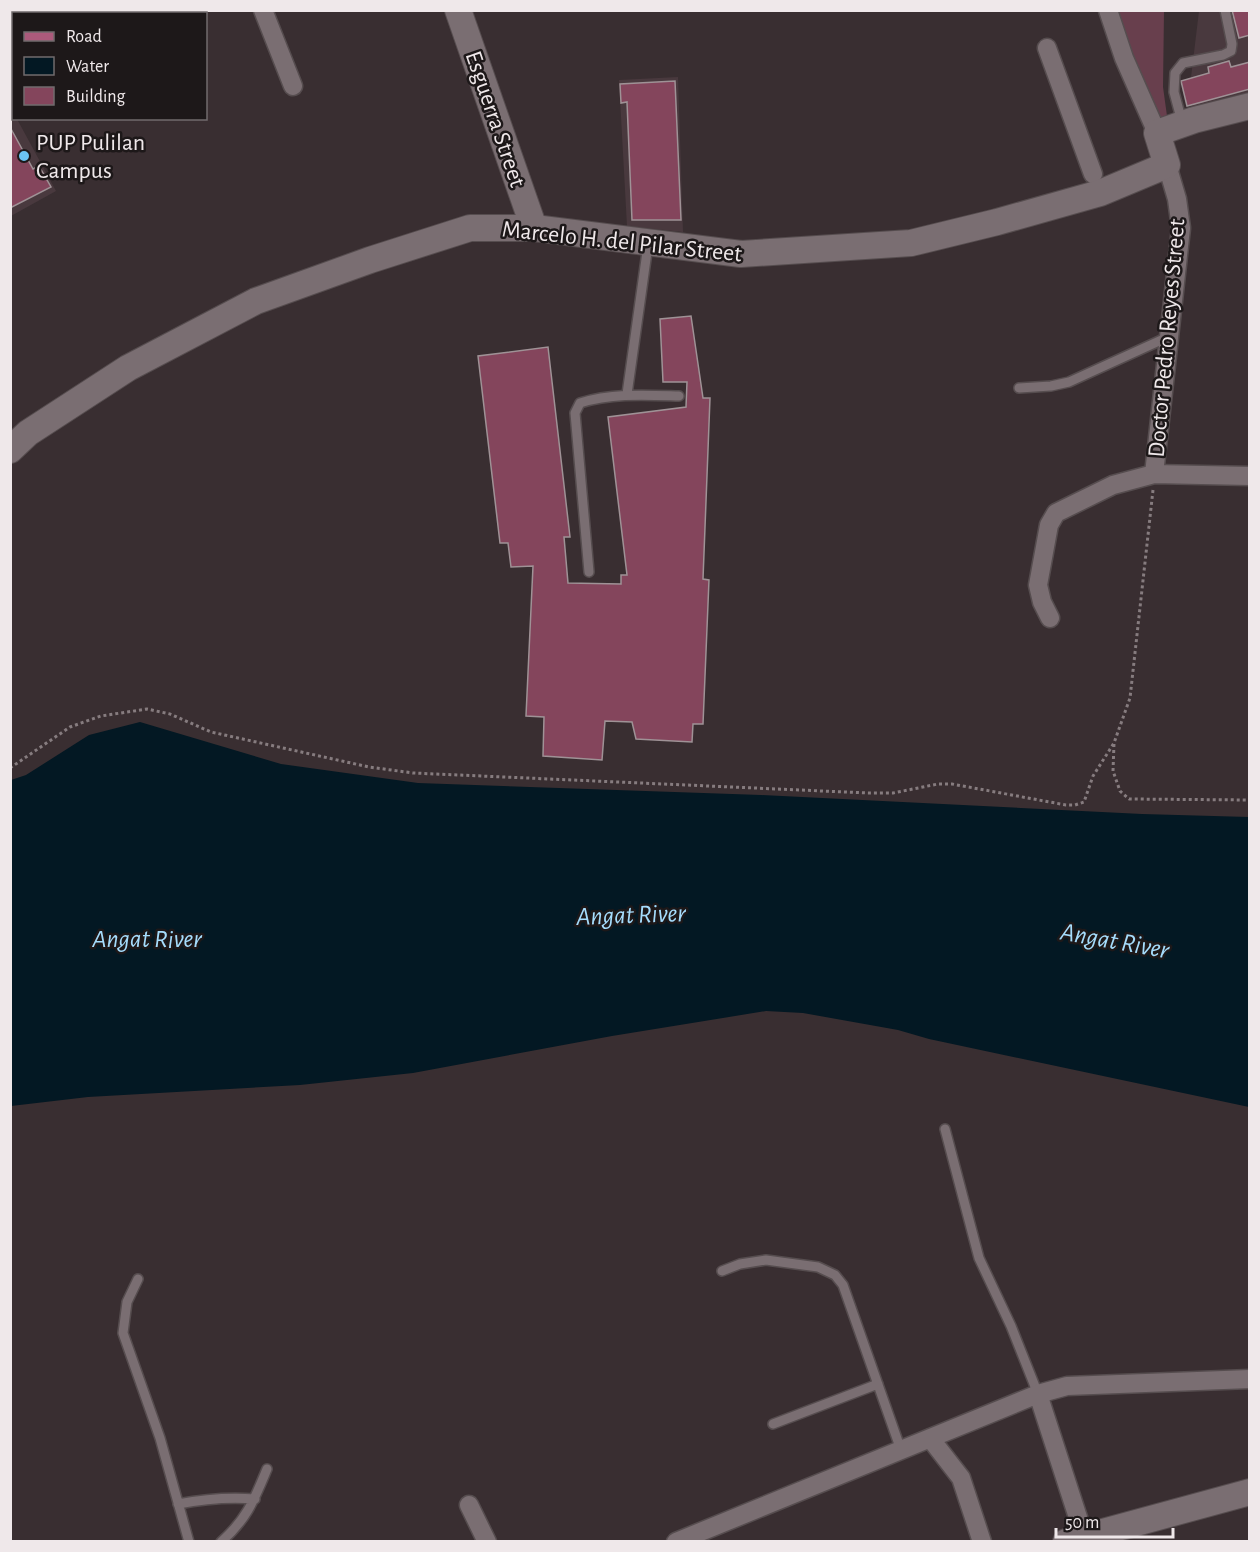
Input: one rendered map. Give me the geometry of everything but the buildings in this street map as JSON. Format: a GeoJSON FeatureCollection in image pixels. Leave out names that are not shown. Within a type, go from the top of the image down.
{"type":"FeatureCollection","features":[{"type":"Feature","properties":{"kind":"street"},"geometry":{"type":"LineString","coordinates":[[262,10],[292,86]]}},
{"type":"Feature","properties":{"kind":"street","name":"Esguerra Street"},"geometry":{"type":"LineString","coordinates":[[458,10],[534,228]]}},
{"type":"Feature","properties":{"kind":"street","name":"Doctor Pedro Reyes Street"},"geometry":{"type":"LineString","coordinates":[[1108,10],[1124,58],[1157,133],[1177,200],[1181,228],[1154,474],[1250,476]]}},
{"type":"Feature","properties":{"kind":"street"},"geometry":{"type":"LineString","coordinates":[[1047,48],[1096,182]]}},
{"type":"Feature","properties":{"kind":"street"},"geometry":{"type":"LineString","coordinates":[[1157,133],[1250,106]]}},
{"type":"Feature","properties":{"kind":"street","name":"Marcelo H. del Pilar Street"},"geometry":{"type":"LineString","coordinates":[[10,450],[27,433],[119,374],[256,301],[370,260],[470,228],[534,228],[741,254],[911,243],[998,222],[1096,182],[1167,165]]}},
{"type":"Feature","properties":{"kind":"street"},"geometry":{"type":"LineString","coordinates":[[1050,618],[1042,602],[1038,585],[1048,525],[1056,513],[1113,485],[1154,474]]}},
{"type":"Feature","properties":{"kind":"street"},"geometry":{"type":"LineString","coordinates":[[676,1542],[1038,1394],[1067,1386],[1250,1379]]}},
{"type":"Feature","properties":{"kind":"street"},"geometry":{"type":"LineString","coordinates":[[1038,1394],[1074,1540],[1250,1492]]}},
{"type":"Feature","properties":{"kind":"street"},"geometry":{"type":"LineString","coordinates":[[930,1438],[961,1478],[982,1542]]}},
{"type":"Feature","properties":{"kind":"street"},"geometry":{"type":"LineString","coordinates":[[469,1505],[487,1542]]}},
{"type":"Feature","properties":{"kind":"lane"},"geometry":{"type":"LineString","coordinates":[[1183,124],[1174,92],[1175,73],[1183,63],[1223,55],[1231,51],[1232,44],[1225,10]]}},
{"type":"Feature","properties":{"kind":"lane"},"geometry":{"type":"LineString","coordinates":[[627,394],[648,243]]}},
{"type":"Feature","properties":{"kind":"lane"},"geometry":{"type":"LineString","coordinates":[[1019,387],[1051,386],[1069,382],[1168,337]]}},
{"type":"Feature","properties":{"kind":"lane"},"geometry":{"type":"LineString","coordinates":[[589,572],[575,413],[580,403],[627,394],[679,396]]}},
{"type":"Feature","properties":{"kind":"lane"},"geometry":{"type":"LineString","coordinates":[[945,1129],[979,1258],[1011,1326],[1038,1394]]}},
{"type":"Feature","properties":{"kind":"lane"},"geometry":{"type":"LineString","coordinates":[[722,1271],[740,1264],[766,1260],[818,1267],[835,1275],[843,1285],[901,1450]]}},
{"type":"Feature","properties":{"kind":"lane"},"geometry":{"type":"LineString","coordinates":[[138,1279],[127,1302],[123,1333],[160,1438],[189,1542]]}},
{"type":"Feature","properties":{"kind":"lane"},"geometry":{"type":"LineString","coordinates":[[773,1424],[878,1384]]}},
{"type":"Feature","properties":{"kind":"lane"},"geometry":{"type":"LineString","coordinates":[[221,1542],[239,1526],[255,1499],[267,1470]]}},
{"type":"Feature","properties":{"kind":"lane"},"geometry":{"type":"LineString","coordinates":[[178,1504],[225,1497],[255,1499]]}},
{"type":"Feature","properties":{"kind":"path"},"geometry":{"type":"LineString","coordinates":[[10,768],[70,727],[101,716],[147,709],[170,714],[211,732],[369,767],[413,773],[868,793],[893,793],[938,784],[952,784],[1075,805],[1084,802],[1093,776],[1114,743],[1130,698],[1154,474]]}},
{"type":"Feature","properties":{"kind":"path"},"geometry":{"type":"LineString","coordinates":[[1114,743],[1113,771],[1120,791],[1130,799],[1250,801]]}},
{"type":"Feature","properties":{"kind":"shaded area"},"geometry":{"type":"Polygon","coordinates":[[[1114,11],[1164,11],[1163,87],[1167,116],[1153,119],[1114,11]]]}},
{"type":"Feature","properties":{"kind":"shaded area"},"geometry":{"type":"Polygon","coordinates":[[[1199,11],[1249,11],[1249,97],[1195,114],[1189,94],[1199,11]]]}},
{"type":"Feature","properties":{"kind":"shaded area"},"geometry":{"type":"Polygon","coordinates":[[[678,77],[683,232],[627,226],[619,80],[678,77]]]}},
{"type":"Feature","properties":{"kind":"shaded area","name":"PUP Pulilan Campus"},"geometry":{"type":"Polygon","coordinates":[[[18,120],[56,191],[11,216],[11,121],[18,120]]]}},
{"type":"Feature","properties":{"kind":"water","name":"Angat River"},"geometry":{"type":"Polygon","coordinates":[[[140,722],[281,764],[418,783],[761,795],[1142,814],[1249,817],[1249,1107],[929,1039],[898,1030],[803,1013],[766,1011],[612,1036],[413,1073],[300,1085],[88,1097],[11,1106],[11,780],[26,775],[89,735],[140,722]]]}},
{"type":"Feature","properties":{"kind":"place","name":"PUP Pulilan Campus"},"geometry":{"type":"Point","coordinates":[24,156]}}]}
